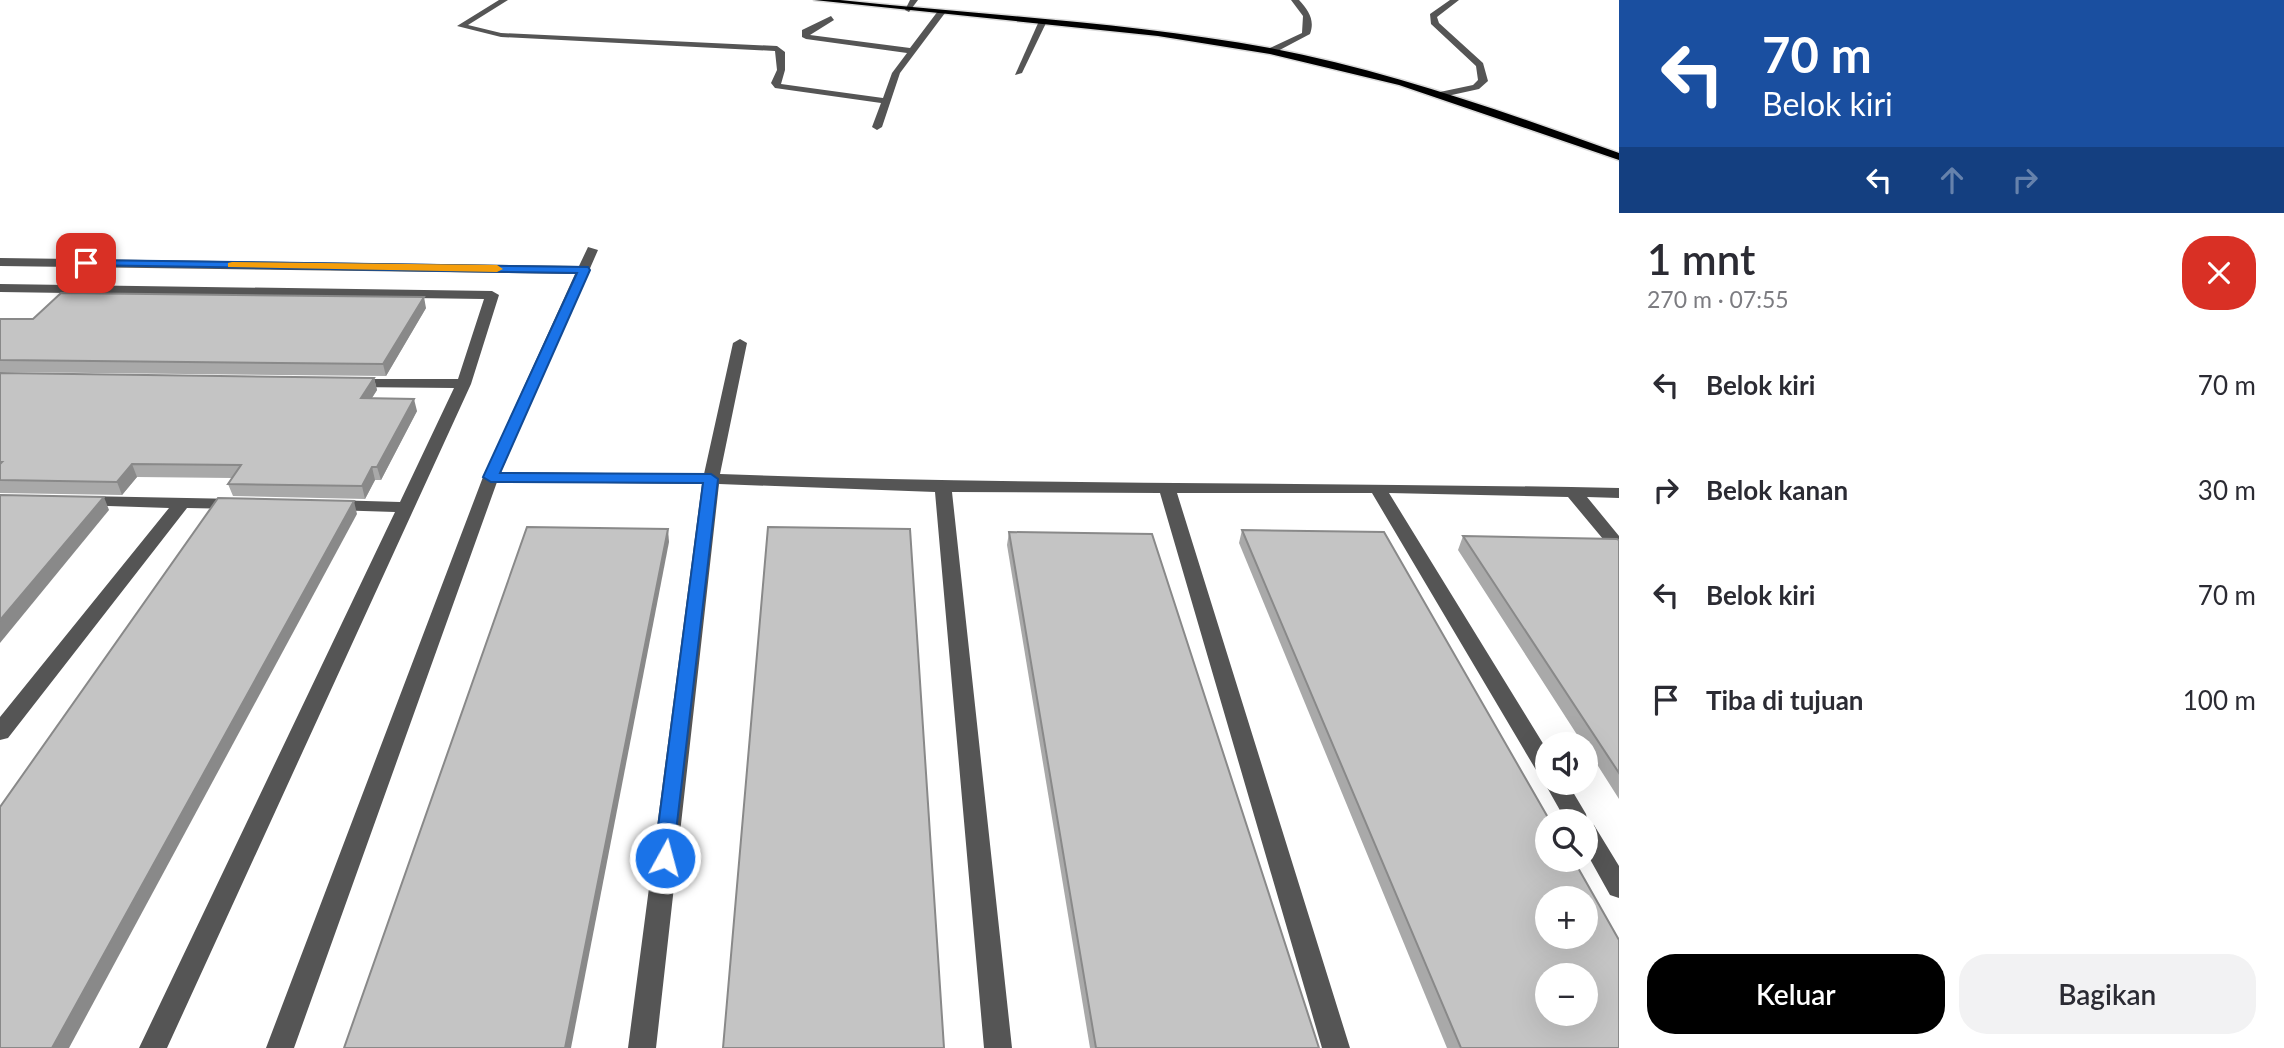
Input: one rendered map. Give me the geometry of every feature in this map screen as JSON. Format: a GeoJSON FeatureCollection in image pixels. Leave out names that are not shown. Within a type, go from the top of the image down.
{"type":"FeatureCollection","features":[{"type":"Feature","properties":{"kind":"main road"},"geometry":{"type":"LineString","coordinates":[[818,0],[1043,21],[1271,51],[1438,95],[1619,157]]}},
{"type":"Feature","properties":{"kind":"street"},"geometry":{"type":"LineString","coordinates":[[504,0],[461,26],[501,35],[777,49],[781,52],[782,62],[776,83],[778,86],[885,101]]}},
{"type":"Feature","properties":{"kind":"street"},"geometry":{"type":"LineString","coordinates":[[909,10],[914,0]]}},
{"type":"Feature","properties":{"kind":"street"},"geometry":{"type":"LineString","coordinates":[[1271,51],[1306,34],[1309,25],[1307,12],[1295,0]]}},
{"type":"Feature","properties":{"kind":"street"},"geometry":{"type":"LineString","coordinates":[[1438,95],[1476,87],[1483,81],[1479,65],[1435,24],[1433,16],[1455,0]]}},
{"type":"Feature","properties":{"kind":"street"},"geometry":{"type":"LineString","coordinates":[[877,127],[896,73],[941,13]]}},
{"type":"Feature","properties":{"kind":"street"},"geometry":{"type":"LineString","coordinates":[[831,18],[806,32],[806,37],[914,51]]}},
{"type":"Feature","properties":{"kind":"street"},"geometry":{"type":"LineString","coordinates":[[1018,73],[1043,21]]}},
{"type":"Feature","properties":{"kind":"street"},"geometry":{"type":"LineString","coordinates":[[280,1048],[491,477],[592,250]]}},
{"type":"Feature","properties":{"kind":"street"},"geometry":{"type":"LineString","coordinates":[[1,263],[584,270]]}},
{"type":"Feature","properties":{"kind":"street"},"geometry":{"type":"LineString","coordinates":[[0,288],[492,295],[464,384],[153,1048]]}},
{"type":"Feature","properties":{"kind":"street"},"geometry":{"type":"LineString","coordinates":[[642,1048],[711,479],[740,343]]}},
{"type":"Feature","properties":{"kind":"street"},"geometry":{"type":"LineString","coordinates":[[341,383],[464,384]]}},
{"type":"Feature","properties":{"kind":"street"},"geometry":{"type":"LineString","coordinates":[[491,477],[711,479],[943,488],[1377,488],[1619,493]]}},
{"type":"Feature","properties":{"kind":"street"},"geometry":{"type":"LineString","coordinates":[[943,488],[998,1048]]}},
{"type":"Feature","properties":{"kind":"street"},"geometry":{"type":"LineString","coordinates":[[1167,488],[1336,1048]]}},
{"type":"Feature","properties":{"kind":"street"},"geometry":{"type":"LineString","coordinates":[[1377,488],[1535,749]]}},
{"type":"Feature","properties":{"kind":"street"},"geometry":{"type":"LineString","coordinates":[[1574,493],[1619,547]]}},
{"type":"Feature","properties":{"kind":"street"},"geometry":{"type":"LineString","coordinates":[[70,501],[262,504]]}},
{"type":"Feature","properties":{"kind":"street"},"geometry":{"type":"LineString","coordinates":[[0,732],[182,503]]}},
{"type":"Feature","properties":{"kind":"street"},"geometry":{"type":"LineString","coordinates":[[315,505],[408,507]]}},
{"type":"Feature","properties":{"kind":"street"},"geometry":{"type":"LineString","coordinates":[[1598,852],[1619,888]]}},
{"type":"Feature","properties":{"kind":"building"},"geometry":{"type":"Polygon","coordinates":[[[61,293],[424,297],[383,364],[0,360],[0,319],[33,319],[61,293]]]}},
{"type":"Feature","properties":{"kind":"building"},"geometry":{"type":"Polygon","coordinates":[[[0,373],[374,378],[361,398],[414,399],[377,467],[372,467],[362,486],[228,484],[241,465],[132,464],[117,482],[0,480],[0,373]]]}},
{"type":"Feature","properties":{"kind":"building"},"geometry":{"type":"Polygon","coordinates":[[[0,495],[104,497],[0,620],[0,495]]]}},
{"type":"Feature","properties":{"kind":"building"},"geometry":{"type":"Polygon","coordinates":[[[218,498],[354,501],[52,1048],[0,1048],[0,807],[218,498]]]}},
{"type":"Feature","properties":{"kind":"building"},"geometry":{"type":"Polygon","coordinates":[[[527,527],[668,529],[565,1048],[344,1048],[527,527]]]}},
{"type":"Feature","properties":{"kind":"building"},"geometry":{"type":"Polygon","coordinates":[[[768,527],[910,529],[944,1048],[723,1048],[768,527]]]}},
{"type":"Feature","properties":{"kind":"building"},"geometry":{"type":"Polygon","coordinates":[[[1242,530],[1384,532],[1543,809],[1535,809],[1535,872],[1580,872],[1588,886],[1535,886],[1535,949],[1598,949],[1598,903],[1619,940],[1619,1048],[1461,1048],[1242,530]]]}},
{"type":"Feature","properties":{"kind":"building"},"geometry":{"type":"Polygon","coordinates":[[[1009,532],[1152,534],[1319,1048],[1096,1048],[1009,532]]]}},
{"type":"Feature","properties":{"kind":"building"},"geometry":{"type":"Polygon","coordinates":[[[1463,536],[1619,540],[1619,773],[1598,741],[1598,732],[1592,732],[1463,536]]]}},
{"type":"Feature","properties":{"kind":"slow traffic"},"geometry":{"type":"LineString","coordinates":[[232,265],[497,269]]}},
{"type":"Feature","properties":{"kind":"route"},"geometry":{"type":"LineString","coordinates":[[86,263],[584,270],[491,477],[711,479],[665,858]]}}]}
